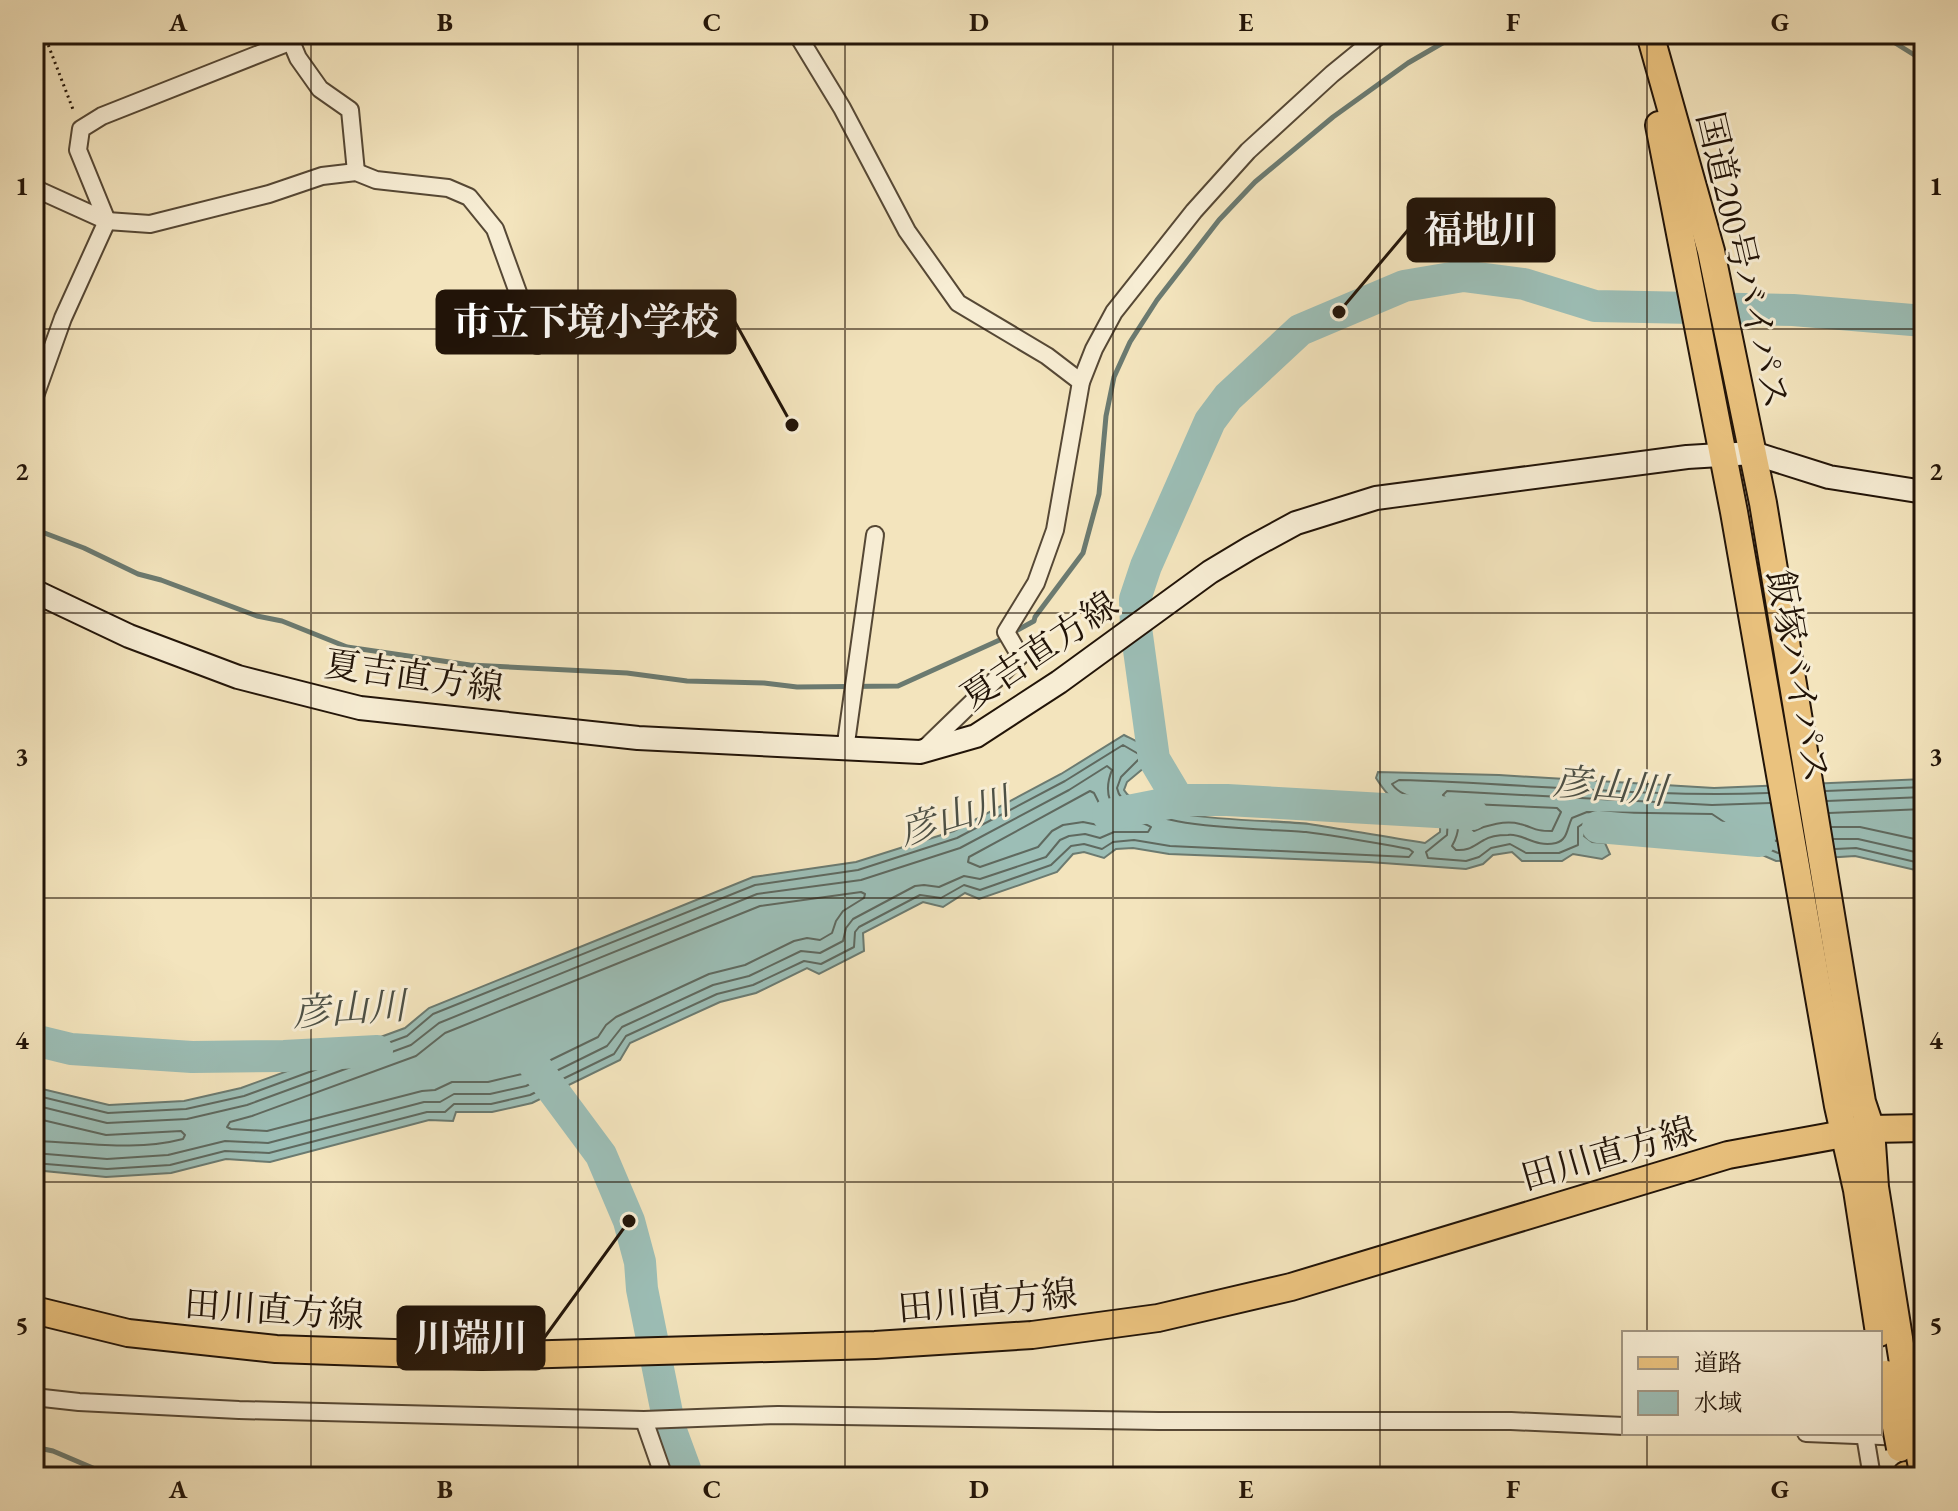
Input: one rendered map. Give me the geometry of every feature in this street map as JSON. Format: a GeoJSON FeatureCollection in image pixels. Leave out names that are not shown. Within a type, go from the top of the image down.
{"type":"FeatureCollection","features":[{"type":"Feature","properties":{"kind":"main road","name":"国道200号バイパス"},"geometry":{"type":"LineString","coordinates":[[1642,36],[1711,251],[1763,503],[1850,1104]]}},
{"type":"Feature","properties":{"kind":"main road","name":"飯塚バイパス"},"geometry":{"type":"LineString","coordinates":[[1642,36],[1850,1104]]}},
{"type":"Feature","properties":{"kind":"main road","name":"夏吉直方線"},"geometry":{"type":"LineString","coordinates":[[34,591],[129,636],[238,677],[360,708],[638,738],[920,752],[976,736],[1059,682],[1210,572],[1296,523],[1376,498],[1721,454],[1753,453],[1829,477],[1924,492]]}},
{"type":"Feature","properties":{"kind":"main road"},"geometry":{"type":"LineString","coordinates":[[1850,1104],[1875,1187],[1894,1368],[1914,1476]]}},
{"type":"Feature","properties":{"kind":"main road","name":"田川直方線"},"geometry":{"type":"LineString","coordinates":[[34,1310],[128,1333],[276,1349],[466,1356],[875,1345],[1032,1335],[1158,1318],[1291,1287],[1728,1155],[1858,1131],[1924,1128]]}},
{"type":"Feature","properties":{"kind":"main road"},"geometry":{"type":"LineString","coordinates":[[1858,1131],[1880,1331]]}},
{"type":"Feature","properties":{"kind":"main road"},"geometry":{"type":"LineString","coordinates":[[1882,1340],[1894,1368]]}},
{"type":"Feature","properties":{"kind":"street"},"geometry":{"type":"LineString","coordinates":[[797,34],[842,108],[907,231],[958,303],[1047,356],[1081,382]]}},
{"type":"Feature","properties":{"kind":"street"},"geometry":{"type":"LineString","coordinates":[[920,752],[1020,656],[1006,632],[1036,583],[1055,530],[1081,382],[1114,312],[1194,211],[1248,151],[1381,34]]}},
{"type":"Feature","properties":{"kind":"street"},"geometry":{"type":"LineString","coordinates":[[34,399],[63,318],[107,221],[78,150],[81,129],[102,116],[290,37],[298,58],[320,89],[350,110],[356,172]]}},
{"type":"Feature","properties":{"kind":"street"},"geometry":{"type":"LineString","coordinates":[[34,188],[107,221],[150,224],[269,194],[322,176],[356,172],[376,180],[448,188],[469,197],[495,229],[508,257],[537,345]]}},
{"type":"Feature","properties":{"kind":"street"},"geometry":{"type":"LineString","coordinates":[[845,750],[875,535]]}},
{"type":"Feature","properties":{"kind":"street"},"geometry":{"type":"LineString","coordinates":[[34,1397],[239,1410],[644,1420],[778,1415],[1159,1421],[1511,1421],[1622,1426]]}},
{"type":"Feature","properties":{"kind":"street"},"geometry":{"type":"LineString","coordinates":[[644,1420],[664,1477]]}},
{"type":"Feature","properties":{"kind":"street"},"geometry":{"type":"LineString","coordinates":[[1872,1477],[1865,1435],[1924,1438]]}},
{"type":"Feature","properties":{"kind":"path"},"geometry":{"type":"LineString","coordinates":[[44,34],[81,129]]}},
{"type":"Feature","properties":{"kind":"water"},"geometry":{"type":"Polygon","coordinates":[[[1124,735],[1146,748],[1151,762],[1127,782],[1124,790],[1136,801],[1156,809],[1209,818],[1309,824],[1425,843],[1440,832],[1437,816],[1395,800],[1376,778],[1378,772],[1499,775],[1714,788],[1924,779],[1924,872],[1855,856],[1776,861],[1746,848],[1725,845],[1709,831],[1586,829],[1584,836],[1592,842],[1605,843],[1610,854],[1602,859],[1573,854],[1562,861],[1522,861],[1512,852],[1493,855],[1483,864],[1466,869],[1169,854],[1133,848],[1116,849],[1104,858],[1084,852],[1073,854],[1057,872],[979,899],[965,893],[943,907],[923,902],[863,933],[864,951],[819,974],[807,968],[756,993],[720,1002],[630,1043],[620,1060],[532,1103],[492,1112],[456,1112],[453,1121],[429,1120],[270,1162],[226,1159],[171,1173],[106,1177],[34,1170],[34,1087],[109,1105],[184,1101],[241,1088],[405,1028],[429,1008],[753,877],[856,862],[954,831],[1061,774],[1124,735]]]}},
{"type":"Feature","properties":{"kind":"waterway"},"geometry":{"type":"LineString","coordinates":[[1012,633],[1034,621],[1083,553],[1099,494],[1106,416],[1114,377],[1130,342],[1157,300],[1219,220],[1255,182],[1333,117],[1408,63],[1458,34]]}},
{"type":"Feature","properties":{"kind":"waterway"},"geometry":{"type":"LineString","coordinates":[[1873,34],[1892,41],[1924,61]]}},
{"type":"Feature","properties":{"kind":"waterway"},"geometry":{"type":"LineString","coordinates":[[1179,801],[1154,759],[1136,628],[1135,599],[1146,566],[1210,421],[1228,397],[1300,330],[1404,286],[1463,276],[1524,284],[1595,306],[1793,310],[1924,321]]}},
{"type":"Feature","properties":{"kind":"waterway"},"geometry":{"type":"LineString","coordinates":[[34,529],[84,548],[138,574],[257,616],[282,621],[347,647],[470,665],[627,673],[687,681],[797,687],[898,686],[1004,638]]}},
{"type":"Feature","properties":{"kind":"waterway","name":"彦山川"},"geometry":{"type":"LineString","coordinates":[[1108,815],[1184,800],[1472,814]]}},
{"type":"Feature","properties":{"kind":"waterway","name":"彦山川"},"geometry":{"type":"LineString","coordinates":[[1598,827],[1759,841]]}},
{"type":"Feature","properties":{"kind":"waterway","name":"彦山川"},"geometry":{"type":"LineString","coordinates":[[34,1040],[71,1049],[192,1057],[377,1051]]}},
{"type":"Feature","properties":{"kind":"waterway"},"geometry":{"type":"LineString","coordinates":[[529,1058],[601,1155],[629,1221],[640,1262],[642,1289],[670,1428],[688,1477]]}},
{"type":"Feature","properties":{"kind":"waterway"},"geometry":{"type":"LineString","coordinates":[[34,1447],[53,1451],[114,1477]]}},
{"type":"Feature","properties":{"kind":"place","name":"福地川"},"geometry":{"type":"Point","coordinates":[1339,312]}},
{"type":"Feature","properties":{"kind":"place","name":"市立下境小学校"},"geometry":{"type":"Point","coordinates":[792,425]}},
{"type":"Feature","properties":{"kind":"place","name":"川端川"},"geometry":{"type":"Point","coordinates":[629,1221]}}]}
